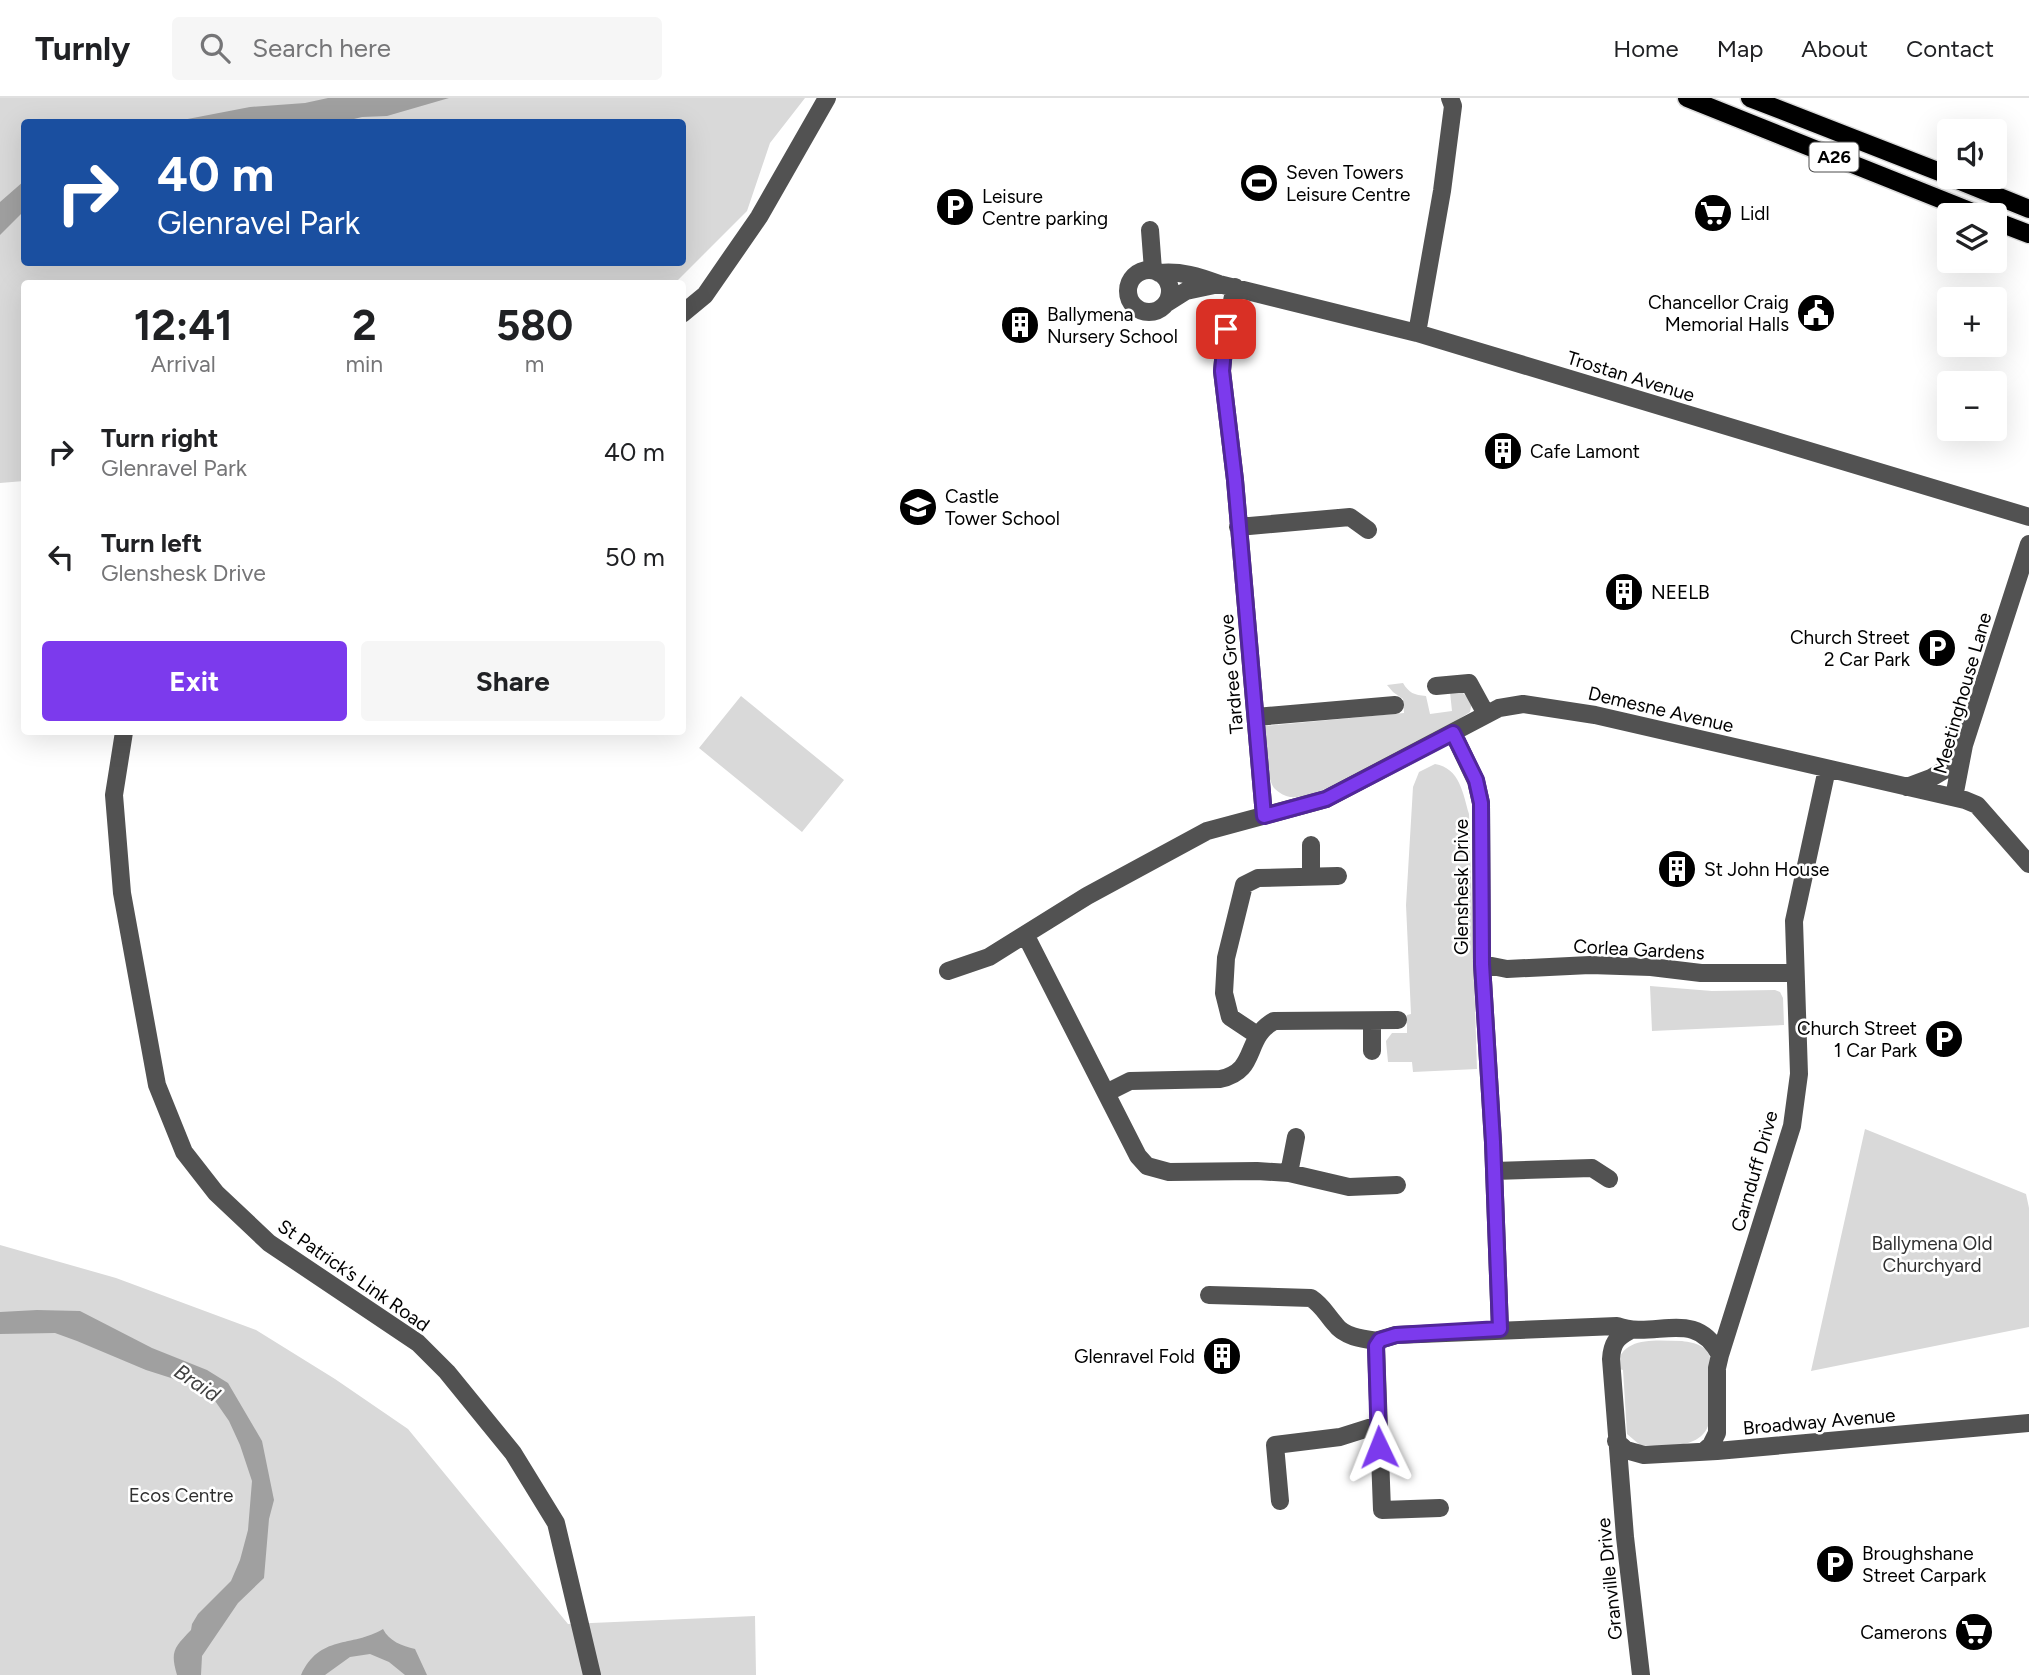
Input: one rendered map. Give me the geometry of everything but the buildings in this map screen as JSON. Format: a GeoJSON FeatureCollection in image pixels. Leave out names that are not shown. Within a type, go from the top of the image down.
{"type":"FeatureCollection","features":[{"type":"Feature","properties":{"kind":"main road","name":"A26"},"geometry":{"type":"LineString","coordinates":[[1687,98],[1950,203]]}},
{"type":"Feature","properties":{"kind":"main road","name":"A26"},"geometry":{"type":"LineString","coordinates":[[1750,98],[1937,172]]}},
{"type":"Feature","properties":{"kind":"main road","name":"A26"},"geometry":{"type":"LineString","coordinates":[[1980,189],[2029,209]]}},
{"type":"Feature","properties":{"kind":"main road"},"geometry":{"type":"LineString","coordinates":[[2007,226],[2029,234]]}},
{"type":"Feature","properties":{"kind":"street"},"geometry":{"type":"LineString","coordinates":[[686,311],[705,295],[759,217],[827,98]]}},
{"type":"Feature","properties":{"kind":"street"},"geometry":{"type":"LineString","coordinates":[[1417,333],[1454,101]]}},
{"type":"Feature","properties":{"kind":"street"},"geometry":{"type":"LineString","coordinates":[[1150,229],[1156,271]]}},
{"type":"Feature","properties":{"kind":"street"},"geometry":{"type":"LineString","coordinates":[[1156,271],[1165,277],[1170,290],[1167,303],[1156,312],[1141,312],[1130,303],[1127,289],[1133,276],[1139,272],[1156,271]]}},
{"type":"Feature","properties":{"kind":"street","name":"Trostan Avenue"},"geometry":{"type":"LineString","coordinates":[[1156,271],[1175,271],[1417,333],[2029,517]]}},
{"type":"Feature","properties":{"kind":"street","name":"Trostan Avenue"},"geometry":{"type":"LineString","coordinates":[[1167,303],[1186,291],[1227,285]]}},
{"type":"Feature","properties":{"kind":"street","name":"Tardree Grove"},"geometry":{"type":"LineString","coordinates":[[1227,285],[1222,371],[1235,480],[1264,816]]}},
{"type":"Feature","properties":{"kind":"street"},"geometry":{"type":"LineString","coordinates":[[1238,527],[1350,517],[1368,530]]}},
{"type":"Feature","properties":{"kind":"street","name":"Meetinghouse Lane"},"geometry":{"type":"LineString","coordinates":[[2029,544],[1961,760],[1954,797],[1978,805],[2029,864]]}},
{"type":"Feature","properties":{"kind":"street"},"geometry":{"type":"LineString","coordinates":[[1436,687],[1469,683],[1486,714]]}},
{"type":"Feature","properties":{"kind":"street"},"geometry":{"type":"LineString","coordinates":[[1256,717],[1384,701]]}},
{"type":"Feature","properties":{"kind":"street","name":"Demesne Avenue"},"geometry":{"type":"LineString","coordinates":[[948,971],[989,957],[1087,896],[1207,831],[1326,799],[1486,714],[1515,705],[1555,707],[1954,797]]}},
{"type":"Feature","properties":{"kind":"street","name":"Glenshesk Drive"},"geometry":{"type":"LineString","coordinates":[[1453,733],[1476,780],[1481,803],[1482,964],[1500,1329]]}},
{"type":"Feature","properties":{"kind":"street","name":"St Patrick’s Link Road"},"geometry":{"type":"LineString","coordinates":[[124,735],[114,795],[122,893],[157,1085],[184,1152],[216,1193],[269,1243],[418,1343],[447,1372],[513,1453],[556,1523],[592,1675]]}},
{"type":"Feature","properties":{"kind":"street"},"geometry":{"type":"LineString","coordinates":[[1907,786],[1931,778],[1961,760]]}},
{"type":"Feature","properties":{"kind":"street","name":"Carnduff Drive"},"geometry":{"type":"LineString","coordinates":[[1703,1452],[1711,1445],[1717,1433],[1717,1368],[1720,1355],[1792,1126],[1799,1074],[1794,922],[1826,769]]}},
{"type":"Feature","properties":{"kind":"street"},"geometry":{"type":"LineString","coordinates":[[1311,845],[1311,877]]}},
{"type":"Feature","properties":{"kind":"street"},"geometry":{"type":"LineString","coordinates":[[1257,1035],[1230,1017],[1224,993],[1226,958],[1240,892],[1244,885],[1258,878],[1338,876]]}},
{"type":"Feature","properties":{"kind":"street"},"geometry":{"type":"LineString","coordinates":[[1026,936],[1142,1163],[1154,1170],[1168,1172],[1257,1171],[1289,1173],[1349,1187],[1397,1185]]}},
{"type":"Feature","properties":{"kind":"street","name":"Corlea Gardens"},"geometry":{"type":"LineString","coordinates":[[1482,964],[1507,969],[1590,965],[1651,967],[1712,974],[1794,973]]}},
{"type":"Feature","properties":{"kind":"street"},"geometry":{"type":"LineString","coordinates":[[1106,1093],[1130,1081],[1220,1079],[1233,1076],[1246,1065],[1257,1035],[1274,1021],[1398,1020]]}},
{"type":"Feature","properties":{"kind":"street"},"geometry":{"type":"LineString","coordinates":[[1372,1021],[1372,1051]]}},
{"type":"Feature","properties":{"kind":"street"},"geometry":{"type":"LineString","coordinates":[[1289,1173],[1296,1137]]}},
{"type":"Feature","properties":{"kind":"street"},"geometry":{"type":"LineString","coordinates":[[1494,1171],[1592,1168],[1609,1179]]}},
{"type":"Feature","properties":{"kind":"street"},"geometry":{"type":"LineString","coordinates":[[1209,1295],[1311,1298],[1324,1308],[1335,1325],[1343,1331],[1378,1341],[1396,1335],[1500,1329],[1617,1326],[1629,1331],[1686,1327],[1707,1335],[1720,1355]]}},
{"type":"Feature","properties":{"kind":"street"},"geometry":{"type":"LineString","coordinates":[[1587,1327],[1612,1347],[1619,1337],[1629,1331]]}},
{"type":"Feature","properties":{"kind":"street"},"geometry":{"type":"LineString","coordinates":[[1378,1341],[1382,1510],[1440,1508]]}},
{"type":"Feature","properties":{"kind":"street","name":"Granville Drive"},"geometry":{"type":"LineString","coordinates":[[1612,1347],[1616,1441],[1641,1675]]}},
{"type":"Feature","properties":{"kind":"street","name":"Broadway Avenue"},"geometry":{"type":"LineString","coordinates":[[1616,1441],[1626,1450],[1644,1455],[2029,1423]]}},
{"type":"Feature","properties":{"kind":"street"},"geometry":{"type":"LineString","coordinates":[[1280,1501],[1275,1445],[1340,1437],[1378,1425]]}},
{"type":"Feature","properties":{"kind":"street"},"geometry":{"type":"LineString","coordinates":[[1620,1479],[1630,1466],[1644,1455]]}},
{"type":"Feature","properties":{"kind":"green space"},"geometry":{"type":"Polygon","coordinates":[[[0,98],[805,98],[770,143],[747,211],[678,280],[21,280],[21,481],[0,483],[0,98]]]}},
{"type":"Feature","properties":{"kind":"green space"},"geometry":{"type":"Polygon","coordinates":[[[1403,683],[1412,693],[1426,696],[1430,714],[1452,711],[1450,692],[1462,692],[1472,702],[1470,712],[1381,764],[1327,788],[1290,797],[1275,789],[1268,769],[1265,726],[1404,713],[1403,699],[1387,685],[1403,683]]]}},
{"type":"Feature","properties":{"kind":"green space"},"geometry":{"type":"Polygon","coordinates":[[[741,696],[844,780],[802,832],[699,748],[741,696]]]}},
{"type":"Feature","properties":{"kind":"green space"},"geometry":{"type":"Polygon","coordinates":[[[1435,764],[1443,766],[1455,776],[1469,814],[1477,1069],[1413,1072],[1412,1062],[1388,1062],[1386,1041],[1392,1033],[1407,1033],[1407,1015],[1411,1014],[1406,905],[1413,787],[1419,772],[1435,764]]]}},
{"type":"Feature","properties":{"kind":"green space"},"geometry":{"type":"Polygon","coordinates":[[[1650,986],[1712,991],[1775,990],[1780,992],[1783,998],[1784,1025],[1652,1031],[1650,986]]]}},
{"type":"Feature","properties":{"kind":"green space","name":"Ballymena Old Churchyard"},"geometry":{"type":"Polygon","coordinates":[[[1865,1129],[2026,1194],[2029,1208],[2029,1327],[1811,1371],[1865,1129]]]}},
{"type":"Feature","properties":{"kind":"green space","name":"Ecos Centre"},"geometry":{"type":"Polygon","coordinates":[[[0,1245],[116,1278],[256,1330],[408,1429],[568,1624],[755,1616],[756,1675],[0,1675],[0,1245]]]}},
{"type":"Feature","properties":{"kind":"green space"},"geometry":{"type":"Polygon","coordinates":[[[1682,1341],[1700,1346],[1707,1351],[1711,1360],[1708,1426],[1703,1434],[1688,1443],[1669,1446],[1640,1445],[1627,1434],[1623,1370],[1616,1368],[1619,1357],[1632,1345],[1641,1342],[1682,1341]]]}},
{"type":"Feature","properties":{"kind":"water"},"geometry":{"type":"Polygon","coordinates":[[[328,98],[449,98],[387,116],[354,119],[188,119],[250,107],[305,103],[328,98]]]}},
{"type":"Feature","properties":{"kind":"water"},"geometry":{"type":"Polygon","coordinates":[[[21,184],[21,214],[0,235],[0,202],[21,184]]]}},
{"type":"Feature","properties":{"kind":"water","name":"Braid"},"geometry":{"type":"Polygon","coordinates":[[[80,1311],[152,1348],[207,1370],[228,1383],[262,1441],[274,1500],[269,1519],[264,1578],[238,1603],[202,1656],[201,1675],[177,1675],[174,1655],[198,1614],[231,1581],[240,1560],[248,1530],[252,1481],[240,1445],[229,1421],[213,1398],[193,1385],[146,1370],[55,1333],[0,1334],[0,1312],[80,1311]]]}},
{"type":"Feature","properties":{"kind":"water"},"geometry":{"type":"Polygon","coordinates":[[[383,1629],[396,1642],[415,1649],[427,1675],[405,1675],[389,1662],[370,1654],[350,1657],[325,1675],[301,1675],[317,1653],[327,1647],[383,1629]]]}},
{"type":"Feature","properties":{"kind":"place","name":"Seven Towers Leisure Centre"},"geometry":{"type":"Point","coordinates":[1259,183]}},
{"type":"Feature","properties":{"kind":"place","name":"Leisure Centre parking"},"geometry":{"type":"Point","coordinates":[955,207]}},
{"type":"Feature","properties":{"kind":"place","name":"Lidl"},"geometry":{"type":"Point","coordinates":[1713,213]}},
{"type":"Feature","properties":{"kind":"place","name":"Chancellor Craig Memorial Halls"},"geometry":{"type":"Point","coordinates":[1816,313]}},
{"type":"Feature","properties":{"kind":"place","name":"Ballymena Nursery School"},"geometry":{"type":"Point","coordinates":[1020,325]}},
{"type":"Feature","properties":{"kind":"place","name":"Cafe Lamont"},"geometry":{"type":"Point","coordinates":[1503,451]}},
{"type":"Feature","properties":{"kind":"place","name":"Castle Tower School"},"geometry":{"type":"Point","coordinates":[918,507]}},
{"type":"Feature","properties":{"kind":"place","name":"NEELB"},"geometry":{"type":"Point","coordinates":[1624,592]}},
{"type":"Feature","properties":{"kind":"place","name":"Church Street 2 Car Park"},"geometry":{"type":"Point","coordinates":[1937,648]}},
{"type":"Feature","properties":{"kind":"place","name":"St John House"},"geometry":{"type":"Point","coordinates":[1677,869]}},
{"type":"Feature","properties":{"kind":"place","name":"Church Street 1 Car Park"},"geometry":{"type":"Point","coordinates":[1944,1039]}},
{"type":"Feature","properties":{"kind":"place","name":"Glenravel Fold"},"geometry":{"type":"Point","coordinates":[1222,1356]}},
{"type":"Feature","properties":{"kind":"place","name":"Broughshane Street Carpark"},"geometry":{"type":"Point","coordinates":[1835,1564]}},
{"type":"Feature","properties":{"kind":"place","name":"Camerons"},"geometry":{"type":"Point","coordinates":[1974,1632]}},
{"type":"Feature","properties":{"kind":"route"},"geometry":{"type":"LineString","coordinates":[[1226,329],[1222,371],[1235,480],[1264,816],[1326,799],[1453,733],[1476,780],[1481,803],[1482,964],[1493,1142],[1500,1329],[1396,1335],[1378,1341],[1379,1447]]}}]}
